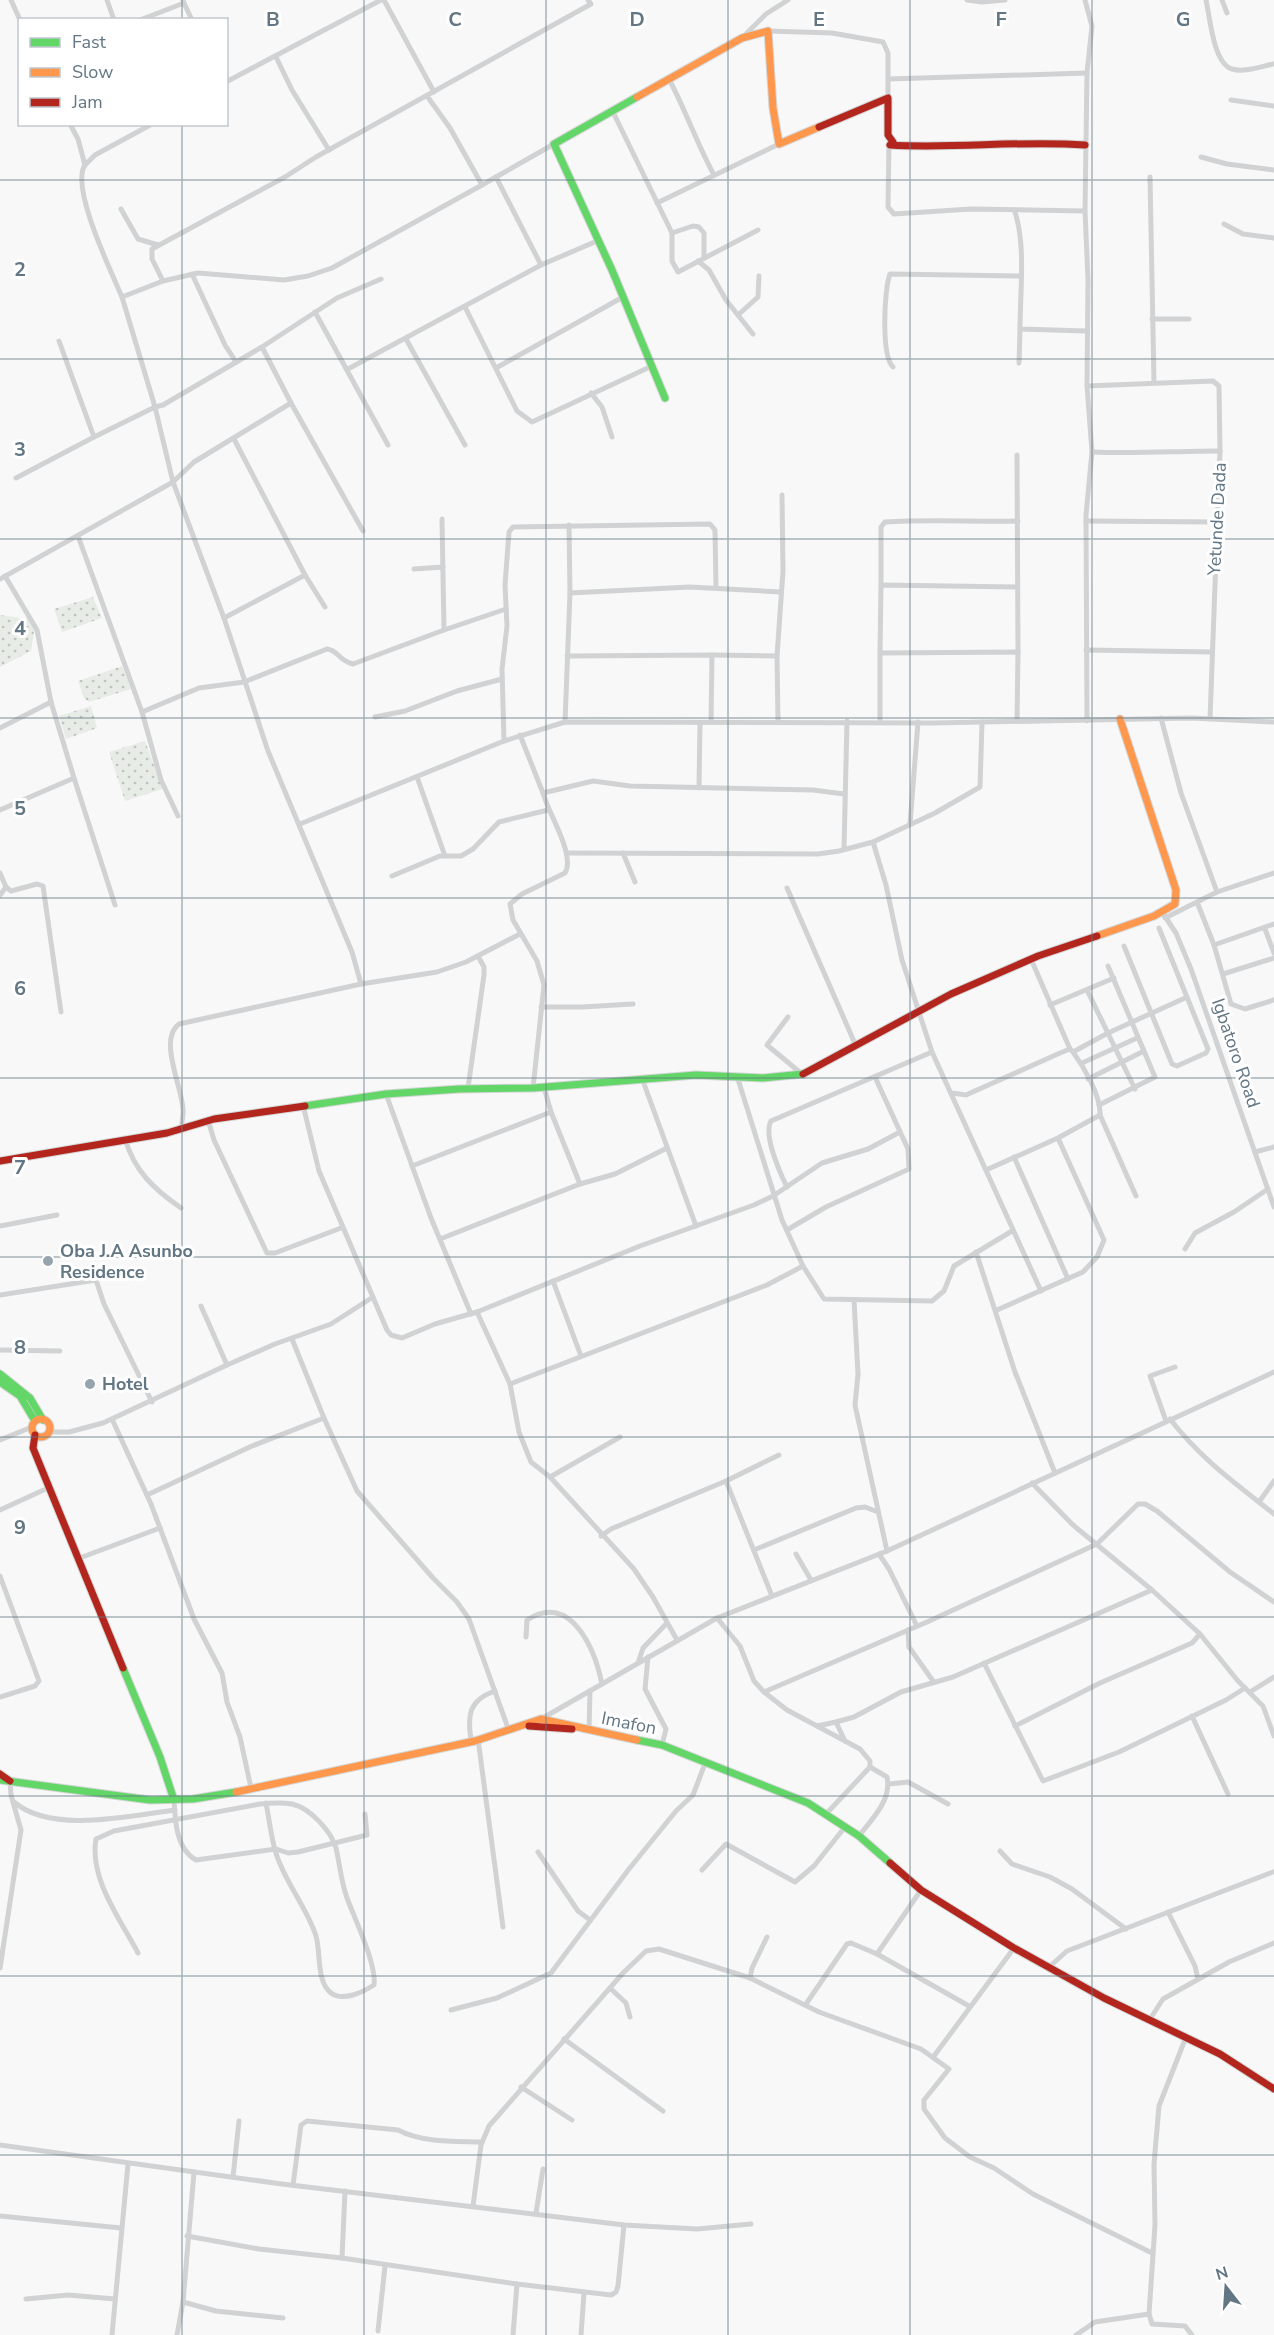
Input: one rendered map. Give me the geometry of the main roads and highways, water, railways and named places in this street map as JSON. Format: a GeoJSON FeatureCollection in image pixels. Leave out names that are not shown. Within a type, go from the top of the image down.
{"type":"FeatureCollection","features":[{"type":"Feature","properties":{"kind":"place","name":"Oba J.A Asunbo Residence"},"geometry":{"type":"Point","coordinates":[48,1261]}},
{"type":"Feature","properties":{"kind":"place","name":"Hotel"},"geometry":{"type":"Point","coordinates":[90,1384]}}]}
